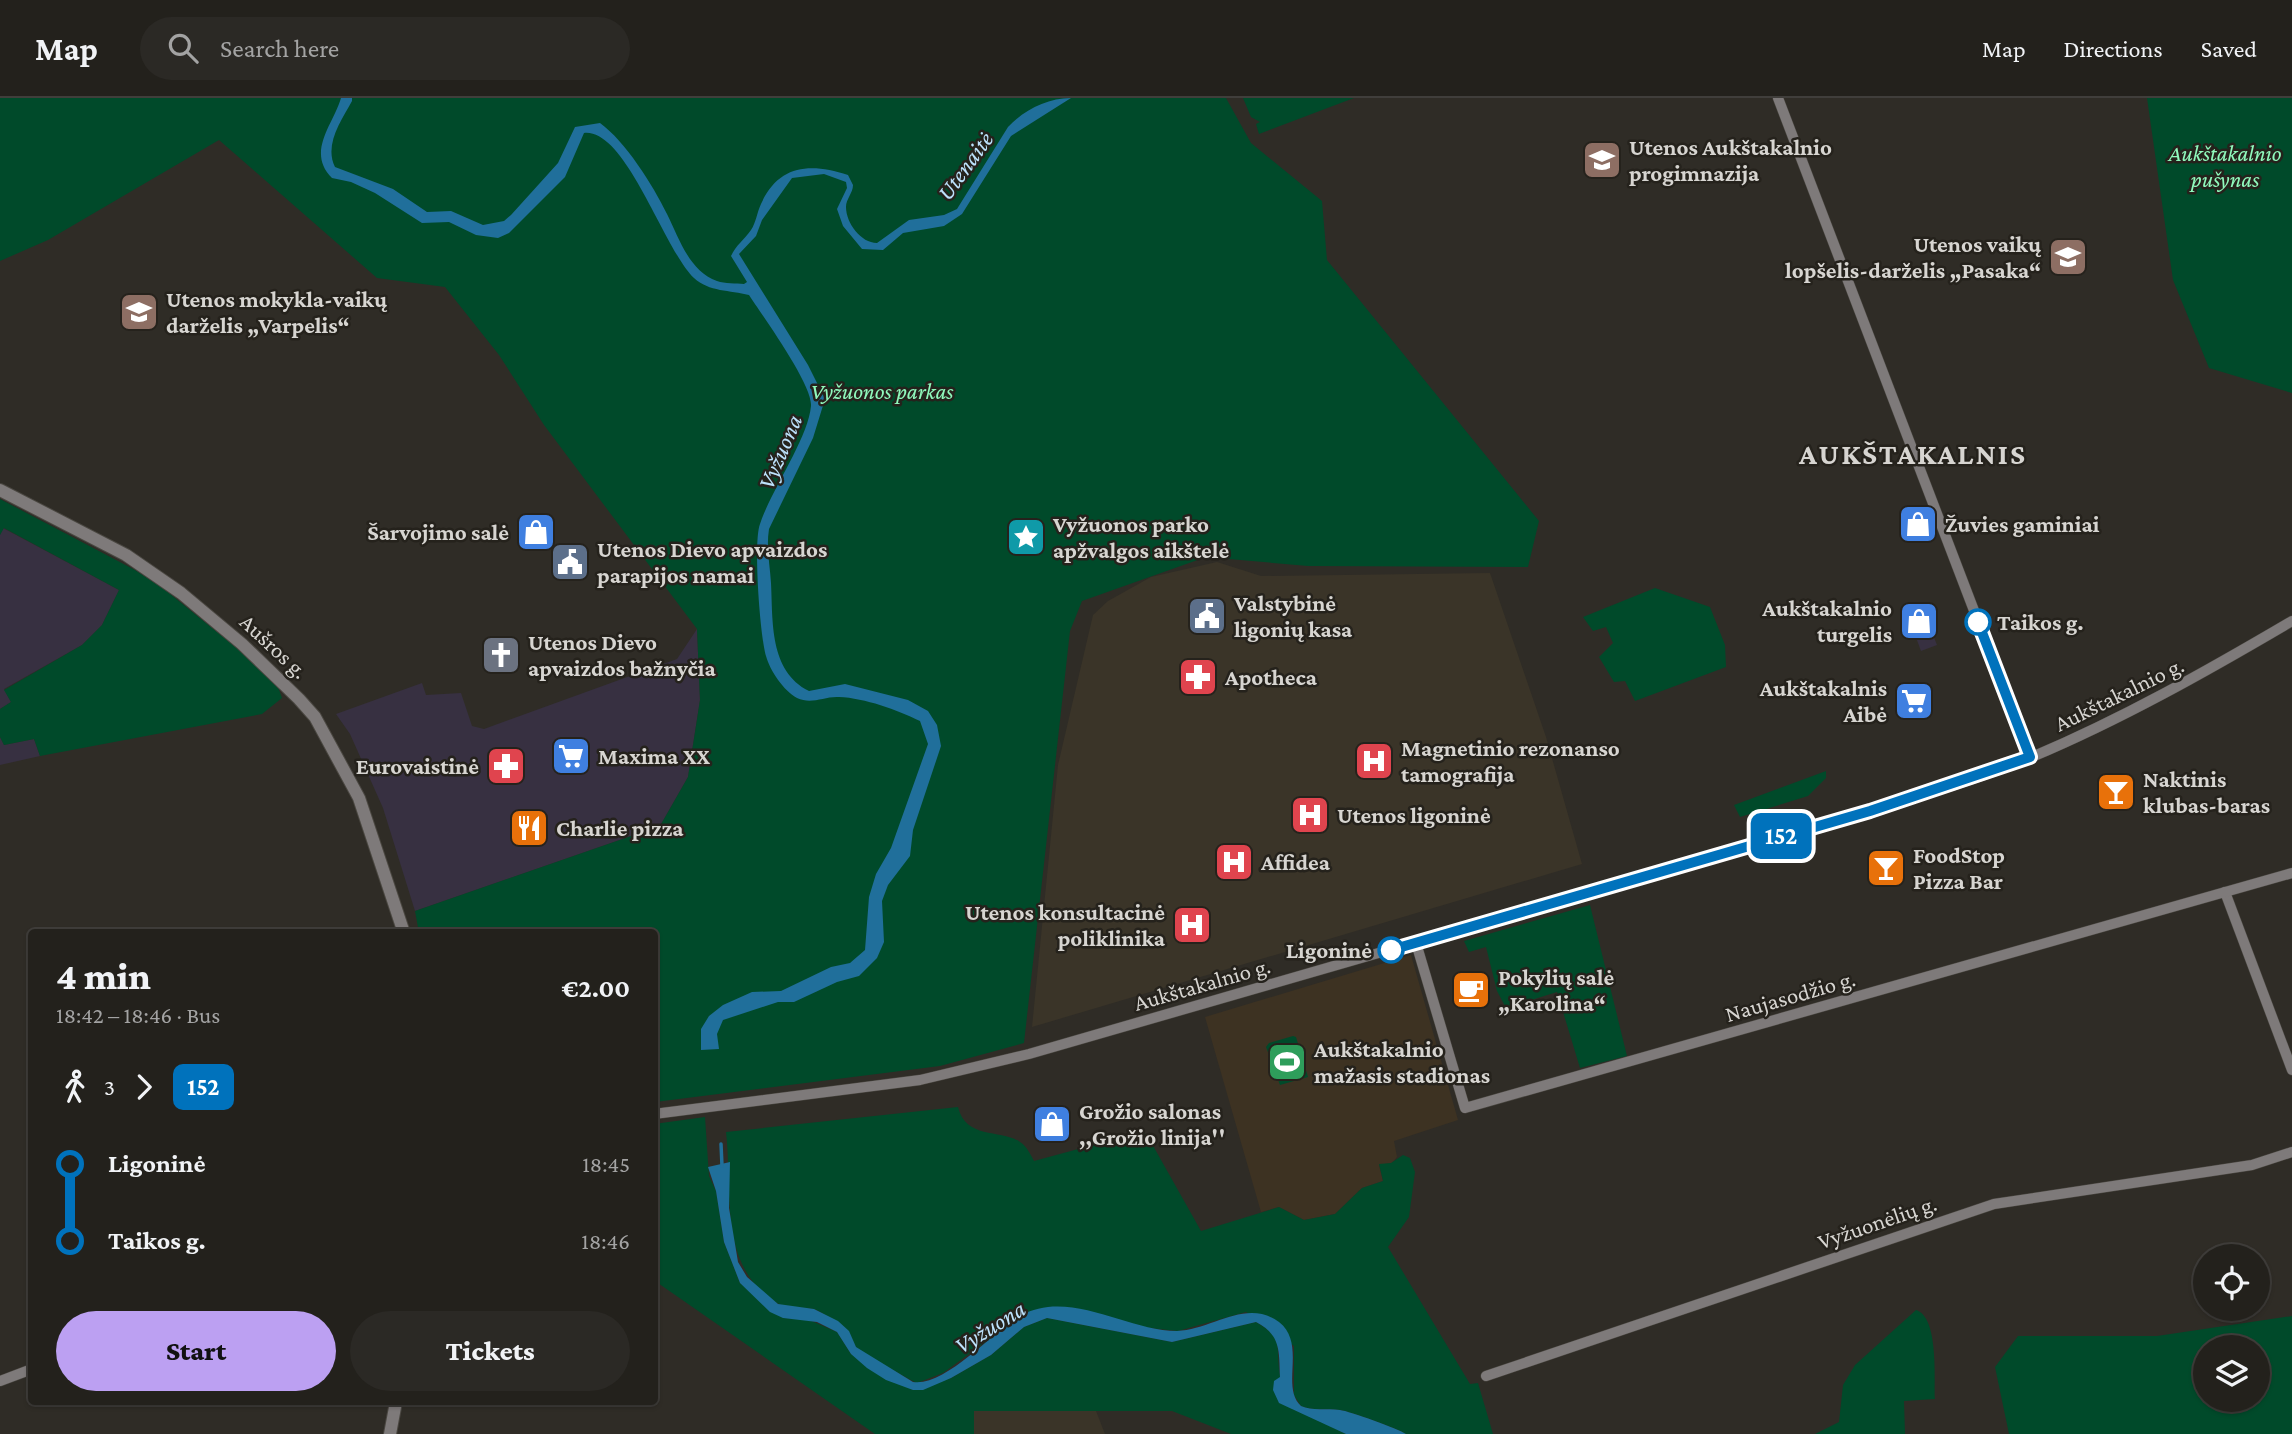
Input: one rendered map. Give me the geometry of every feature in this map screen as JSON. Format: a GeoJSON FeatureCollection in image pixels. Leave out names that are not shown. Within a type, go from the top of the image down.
{"type":"FeatureCollection","features":[{"type":"Feature","properties":{"kind":"street"},"geometry":{"type":"LineString","coordinates":[[1778,98],[2030,757]]}},
{"type":"Feature","properties":{"kind":"street","name":"Aušros g."},"geometry":{"type":"LineString","coordinates":[[0,490],[126,555],[181,593],[242,644],[299,699],[315,717],[359,798],[403,929]]}},
{"type":"Feature","properties":{"kind":"street","name":"Aukštakalnio g."},"geometry":{"type":"LineString","coordinates":[[658,1113],[920,1080],[1030,1055],[1870,811],[2030,757],[2192,680],[2292,621]]}},
{"type":"Feature","properties":{"kind":"street","name":"Naujasodžio g."},"geometry":{"type":"LineString","coordinates":[[1416,943],[1465,1108],[2292,873]]}},
{"type":"Feature","properties":{"kind":"street"},"geometry":{"type":"LineString","coordinates":[[2225,892],[2292,1070]]}},
{"type":"Feature","properties":{"kind":"street","name":"Vyžuonėlių g."},"geometry":{"type":"LineString","coordinates":[[1486,1376],[1994,1204],[2252,1165],[2292,1152]]}},
{"type":"Feature","properties":{"kind":"street"},"geometry":{"type":"LineString","coordinates":[[0,1381],[28,1370]]}},
{"type":"Feature","properties":{"kind":"street"},"geometry":{"type":"LineString","coordinates":[[390,1434],[395,1405]]}},
{"type":"Feature","properties":{"kind":"shaded area"},"geometry":{"type":"Polygon","coordinates":[[[3,528],[119,590],[102,625],[82,645],[4,689],[11,702],[0,709],[0,535],[3,528]]]}},
{"type":"Feature","properties":{"kind":"shaded area","name":"Utenos ligoninė"},"geometry":{"type":"Polygon","coordinates":[[[1217,562],[1261,576],[1490,573],[1546,737],[1582,864],[1032,1027],[1058,765],[1093,615],[1108,601],[1151,577],[1217,562]]]}},
{"type":"Feature","properties":{"kind":"shaded area","name":"Aukštakalnio turgelis"},"geometry":{"type":"Polygon","coordinates":[[[1922,607],[1937,645],[1921,651],[1907,613],[1922,607]]]}},
{"type":"Feature","properties":{"kind":"shaded area"},"geometry":{"type":"Polygon","coordinates":[[[697,629],[700,700],[688,777],[660,826],[415,911],[383,808],[350,734],[336,714],[422,683],[426,695],[461,693],[472,726],[484,729],[677,659],[697,629]]]}},
{"type":"Feature","properties":{"kind":"shaded area"},"geometry":{"type":"Polygon","coordinates":[[[0,737],[4,745],[34,739],[40,756],[0,765],[0,737]]]}},
{"type":"Feature","properties":{"kind":"shaded area"},"geometry":{"type":"Polygon","coordinates":[[[1411,955],[1458,1120],[1394,1141],[1397,1157],[1392,1163],[1379,1165],[1383,1181],[1362,1188],[1335,1214],[1304,1220],[1279,1207],[1261,1212],[1205,1017],[1411,955]]]}},
{"type":"Feature","properties":{"kind":"shaded area"},"geometry":{"type":"Polygon","coordinates":[[[974,1411],[1096,1411],[1105,1434],[974,1434],[974,1411]]]}},
{"type":"Feature","properties":{"kind":"green space","name":"Vyžuonos parkas"},"geometry":{"type":"Polygon","coordinates":[[[0,98],[1226,98],[1251,143],[1322,201],[1327,260],[1539,521],[1528,567],[1308,566],[1206,557],[1082,601],[1070,631],[1024,1043],[940,1066],[658,1102],[658,929],[418,929],[415,911],[660,826],[688,777],[700,700],[697,629],[544,425],[499,355],[445,287],[377,278],[219,140],[48,240],[0,261],[0,98]]]}},
{"type":"Feature","properties":{"kind":"green space"},"geometry":{"type":"Polygon","coordinates":[[[1243,98],[1354,98],[1259,134],[1256,124],[1260,122],[1251,117],[1243,98]]]}},
{"type":"Feature","properties":{"kind":"green space","name":"Aukštakalnio pušynas"},"geometry":{"type":"Polygon","coordinates":[[[2147,98],[2292,98],[2292,393],[2209,368],[2173,280],[2147,98]]]}},
{"type":"Feature","properties":{"kind":"green space"},"geometry":{"type":"Polygon","coordinates":[[[0,499],[135,570],[164,589],[258,665],[277,684],[282,698],[262,714],[40,756],[34,739],[4,745],[0,737],[0,709],[11,702],[4,690],[82,645],[102,625],[119,590],[4,528],[0,535],[0,499]]]}},
{"type":"Feature","properties":{"kind":"green space"},"geometry":{"type":"Polygon","coordinates":[[[1655,588],[1710,607],[1725,645],[1726,667],[1635,701],[1625,681],[1614,682],[1599,657],[1613,643],[1606,627],[1593,631],[1583,617],[1655,588]]]}},
{"type":"Feature","properties":{"kind":"green space"},"geometry":{"type":"Polygon","coordinates":[[[1826,771],[1826,778],[1808,796],[1740,817],[1734,805],[1826,771]]]}},
{"type":"Feature","properties":{"kind":"green space"},"geometry":{"type":"Polygon","coordinates":[[[1590,905],[1627,1056],[1580,1068],[1557,992],[1506,1008],[1497,991],[1486,947],[1469,952],[1464,941],[1590,905]]]}},
{"type":"Feature","properties":{"kind":"green space","name":"Aukštakalnio mažasis stadionas"},"geometry":{"type":"Polygon","coordinates":[[[1296,1037],[1308,1077],[1280,1085],[1266,1047],[1269,1043],[1296,1037]]]}},
{"type":"Feature","properties":{"kind":"green space"},"geometry":{"type":"Polygon","coordinates":[[[958,1107],[969,1125],[1020,1142],[1034,1161],[1141,1132],[1147,1135],[1201,1231],[1279,1207],[1304,1220],[1335,1214],[1362,1188],[1383,1181],[1379,1164],[1391,1163],[1403,1155],[1410,1158],[1415,1172],[1409,1217],[1388,1247],[1470,1384],[1478,1383],[1493,1434],[1406,1434],[1345,1411],[1301,1406],[1294,1395],[1294,1346],[1246,1312],[1178,1331],[1022,1315],[943,1373],[917,1383],[859,1350],[844,1328],[821,1312],[781,1305],[758,1288],[745,1269],[736,1248],[729,1202],[726,1132],[958,1107]]]}},
{"type":"Feature","properties":{"kind":"green space"},"geometry":{"type":"Polygon","coordinates":[[[705,1117],[709,1176],[716,1191],[724,1242],[740,1283],[783,1318],[807,1319],[837,1332],[851,1354],[913,1390],[951,1378],[991,1355],[1024,1327],[1047,1318],[1172,1342],[1256,1322],[1266,1328],[1276,1340],[1281,1379],[1290,1405],[1346,1434],[1231,1434],[1172,1411],[974,1411],[974,1434],[875,1434],[658,1283],[658,1123],[705,1117]]]}},
{"type":"Feature","properties":{"kind":"green space"},"geometry":{"type":"Polygon","coordinates":[[[1916,1310],[1929,1324],[1932,1336],[1935,1399],[1904,1401],[1905,1434],[1815,1434],[1839,1422],[1843,1385],[1855,1365],[1916,1310]]]}},
{"type":"Feature","properties":{"kind":"green space"},"geometry":{"type":"Polygon","coordinates":[[[2292,1316],[2292,1434],[2009,1434],[1995,1367],[2018,1336],[2157,1336],[2292,1316]]]}},
{"type":"Feature","properties":{"kind":"water"},"geometry":{"type":"Polygon","coordinates":[[[341,98],[352,98],[352,101],[333,142],[331,150],[335,167],[393,189],[427,212],[451,211],[483,225],[504,221],[511,215],[558,163],[575,127],[600,123],[638,164],[686,253],[699,270],[717,281],[744,284],[747,282],[731,256],[753,227],[768,191],[787,174],[809,168],[848,175],[853,185],[846,204],[849,219],[860,236],[877,243],[909,220],[944,215],[957,209],[1008,127],[1036,106],[1071,98],[1011,136],[962,214],[944,226],[903,233],[883,250],[862,249],[843,226],[837,209],[847,188],[846,182],[824,174],[792,178],[762,220],[756,236],[739,254],[808,365],[825,399],[813,438],[769,529],[773,629],[780,658],[786,671],[809,691],[845,684],[908,700],[928,711],[937,725],[941,746],[913,830],[910,856],[888,885],[882,901],[884,942],[877,958],[859,976],[837,982],[794,1002],[778,1002],[723,1020],[717,1034],[719,1049],[701,1050],[701,1029],[709,1016],[723,1005],[752,992],[781,991],[831,967],[850,963],[865,950],[869,897],[876,874],[891,848],[928,744],[920,721],[891,709],[849,698],[808,701],[797,698],[783,686],[768,662],[760,610],[758,534],[765,511],[808,419],[811,406],[804,383],[749,295],[700,283],[682,264],[629,169],[615,150],[600,137],[584,133],[565,177],[509,233],[498,238],[476,235],[449,222],[422,223],[375,193],[351,182],[332,178],[321,158],[321,148],[341,98]]]}},
{"type":"Feature","properties":{"kind":"water"},"geometry":{"type":"Polygon","coordinates":[[[730,1162],[729,1208],[738,1262],[747,1277],[778,1304],[814,1309],[838,1321],[849,1331],[856,1347],[913,1382],[926,1381],[954,1368],[1020,1316],[1039,1309],[1078,1308],[1138,1325],[1177,1331],[1254,1313],[1267,1315],[1287,1331],[1293,1353],[1293,1388],[1295,1398],[1301,1406],[1345,1411],[1406,1434],[1346,1434],[1279,1403],[1273,1390],[1274,1381],[1280,1377],[1277,1345],[1270,1332],[1256,1322],[1172,1342],[1047,1318],[1024,1327],[991,1355],[951,1378],[923,1390],[913,1390],[886,1380],[851,1354],[837,1332],[817,1322],[783,1318],[770,1312],[740,1283],[724,1242],[716,1191],[708,1167],[730,1162]]]}},
{"type":"Feature","properties":{"kind":"waterway","name":"Vyžuona"},"geometry":{"type":"LineString","coordinates":[[721,1144],[722,1166]]}},
{"type":"Feature","properties":{"kind":"bus line","name":"152"},"geometry":{"type":"LineString","coordinates":[[1391,950],[1870,811],[1997,771],[2030,757],[1978,622]]}},
{"type":"Feature","properties":{"kind":"place","name":"Utenos Aukštakalnio progimnazija"},"geometry":{"type":"Point","coordinates":[1602,160]}},
{"type":"Feature","properties":{"kind":"place","name":"Utenos vaikų lopšelis-darželis „Pasaka“"},"geometry":{"type":"Point","coordinates":[2068,257]}},
{"type":"Feature","properties":{"kind":"place","name":"Utenos mokykla-vaikų darželis „Varpelis“"},"geometry":{"type":"Point","coordinates":[139,312]}},
{"type":"Feature","properties":{"kind":"place","name":"Žuvies gaminiai"},"geometry":{"type":"Point","coordinates":[1918,524]}},
{"type":"Feature","properties":{"kind":"place","name":"Šarvojimo salė"},"geometry":{"type":"Point","coordinates":[536,532]}},
{"type":"Feature","properties":{"kind":"place","name":"Vyžuonos parko apžvalgos aikštelė"},"geometry":{"type":"Point","coordinates":[1026,537]}},
{"type":"Feature","properties":{"kind":"place","name":"Utenos Dievo apvaizdos parapijos namai"},"geometry":{"type":"Point","coordinates":[570,562]}},
{"type":"Feature","properties":{"kind":"place","name":"Valstybinė ligonių kasa"},"geometry":{"type":"Point","coordinates":[1207,616]}},
{"type":"Feature","properties":{"kind":"place","name":"Aukštakalnio turgelis"},"geometry":{"type":"Point","coordinates":[1919,621]}},
{"type":"Feature","properties":{"kind":"place","name":"Taikos g."},"geometry":{"type":"Point","coordinates":[1978,622]}},
{"type":"Feature","properties":{"kind":"place","name":"Utenos Dievo apvaizdos bažnyčia"},"geometry":{"type":"Point","coordinates":[501,655]}},
{"type":"Feature","properties":{"kind":"place","name":"Apotheca"},"geometry":{"type":"Point","coordinates":[1198,677]}},
{"type":"Feature","properties":{"kind":"place","name":"Aukštakalnis Aibė"},"geometry":{"type":"Point","coordinates":[1914,701]}},
{"type":"Feature","properties":{"kind":"place","name":"Maxima XX"},"geometry":{"type":"Point","coordinates":[571,756]}},
{"type":"Feature","properties":{"kind":"place","name":"Magnetinio rezonanso tamografija"},"geometry":{"type":"Point","coordinates":[1374,761]}},
{"type":"Feature","properties":{"kind":"place","name":"Eurovaistinė"},"geometry":{"type":"Point","coordinates":[506,766]}},
{"type":"Feature","properties":{"kind":"place","name":"Naktinis klubas-baras"},"geometry":{"type":"Point","coordinates":[2116,792]}},
{"type":"Feature","properties":{"kind":"place","name":"Utenos ligoninė"},"geometry":{"type":"Point","coordinates":[1310,815]}},
{"type":"Feature","properties":{"kind":"place","name":"Charlie pizza"},"geometry":{"type":"Point","coordinates":[529,828]}},
{"type":"Feature","properties":{"kind":"place","name":"Affidea"},"geometry":{"type":"Point","coordinates":[1234,862]}},
{"type":"Feature","properties":{"kind":"place","name":"FoodStop Pizza Bar"},"geometry":{"type":"Point","coordinates":[1886,868]}},
{"type":"Feature","properties":{"kind":"place","name":"Utenos konsultacinė poliklinika"},"geometry":{"type":"Point","coordinates":[1192,925]}},
{"type":"Feature","properties":{"kind":"place","name":"Ligoninė"},"geometry":{"type":"Point","coordinates":[1391,950]}},
{"type":"Feature","properties":{"kind":"place","name":"Pokylių salė „Karolina“"},"geometry":{"type":"Point","coordinates":[1471,990]}},
{"type":"Feature","properties":{"kind":"place","name":"Aukštakalnio mažasis stadionas"},"geometry":{"type":"Point","coordinates":[1287,1062]}},
{"type":"Feature","properties":{"kind":"place","name":"Grožio salonas ,,Grožio linija''"},"geometry":{"type":"Point","coordinates":[1052,1124]}},
{"type":"Feature","properties":{"kind":"district","name":"AUKŠTAKALNIS"},"geometry":{"type":"Point","coordinates":[1913,454]}},
{"type":"Feature","properties":{"kind":"water label","name":"Utenaitė"},"geometry":{"type":"Point","coordinates":[965,166]}}]}
